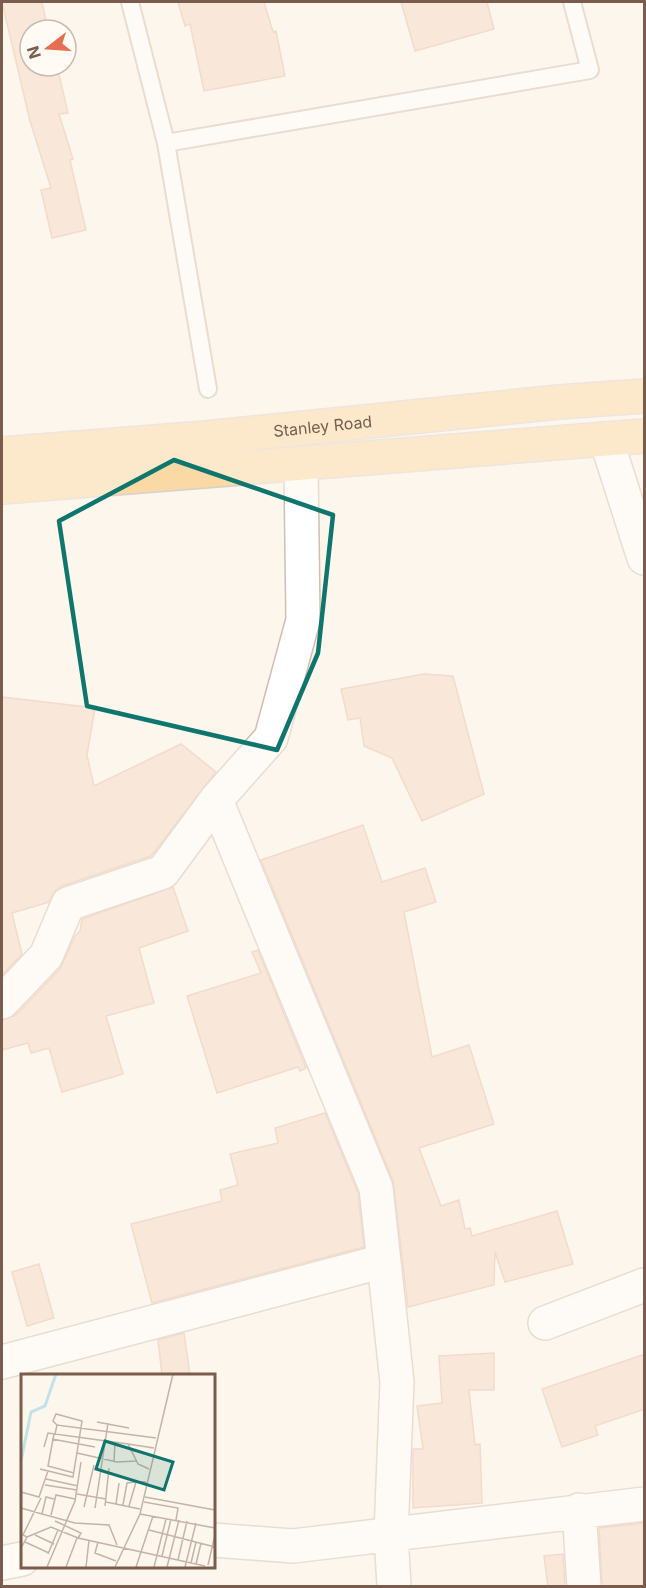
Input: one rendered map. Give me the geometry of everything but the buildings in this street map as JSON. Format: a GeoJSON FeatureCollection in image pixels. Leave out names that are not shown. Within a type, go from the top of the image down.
{"type":"FeatureCollection","features":[{"type":"Feature","properties":{"kind":"main road","name":"Stanley Road"},"geometry":{"type":"LineString","coordinates":[[2,454],[205,438],[559,402],[645,396]]}},
{"type":"Feature","properties":{"kind":"main road"},"geometry":{"type":"LineString","coordinates":[[2,487],[645,436]]}},
{"type":"Feature","properties":{"kind":"street"},"geometry":{"type":"LineString","coordinates":[[606,439],[645,558]]}},
{"type":"Feature","properties":{"kind":"street"},"geometry":{"type":"LineString","coordinates":[[2,1002],[46,956],[68,904],[163,872],[216,800],[272,738],[303,620],[301,464]]}},
{"type":"Feature","properties":{"kind":"street"},"geometry":{"type":"LineString","coordinates":[[216,800],[376,1188],[397,1382],[391,1534],[394,1587]]}},
{"type":"Feature","properties":{"kind":"street"},"geometry":{"type":"LineString","coordinates":[[2,1362],[384,1261]]}},
{"type":"Feature","properties":{"kind":"street"},"geometry":{"type":"LineString","coordinates":[[545,1323],[645,1285]]}},
{"type":"Feature","properties":{"kind":"street"},"geometry":{"type":"LineString","coordinates":[[214,1540],[293,1546],[579,1510],[645,1504]]}},
{"type":"Feature","properties":{"kind":"street"},"geometry":{"type":"LineString","coordinates":[[579,1510],[584,1587]]}},
{"type":"Feature","properties":{"kind":"street"},"geometry":{"type":"LineString","coordinates":[[2,1563],[21,1558]]}},
{"type":"Feature","properties":{"kind":"lane"},"geometry":{"type":"LineString","coordinates":[[130,2],[166,143],[208,389]]}},
{"type":"Feature","properties":{"kind":"lane"},"geometry":{"type":"LineString","coordinates":[[166,143],[590,70],[572,2]]}},
{"type":"Feature","properties":{"kind":"highlighted area"},"geometry":{"type":"Polygon","coordinates":[[[174,460],[333,515],[318,653],[277,750],[87,706],[59,521],[174,460]]]}}]}
